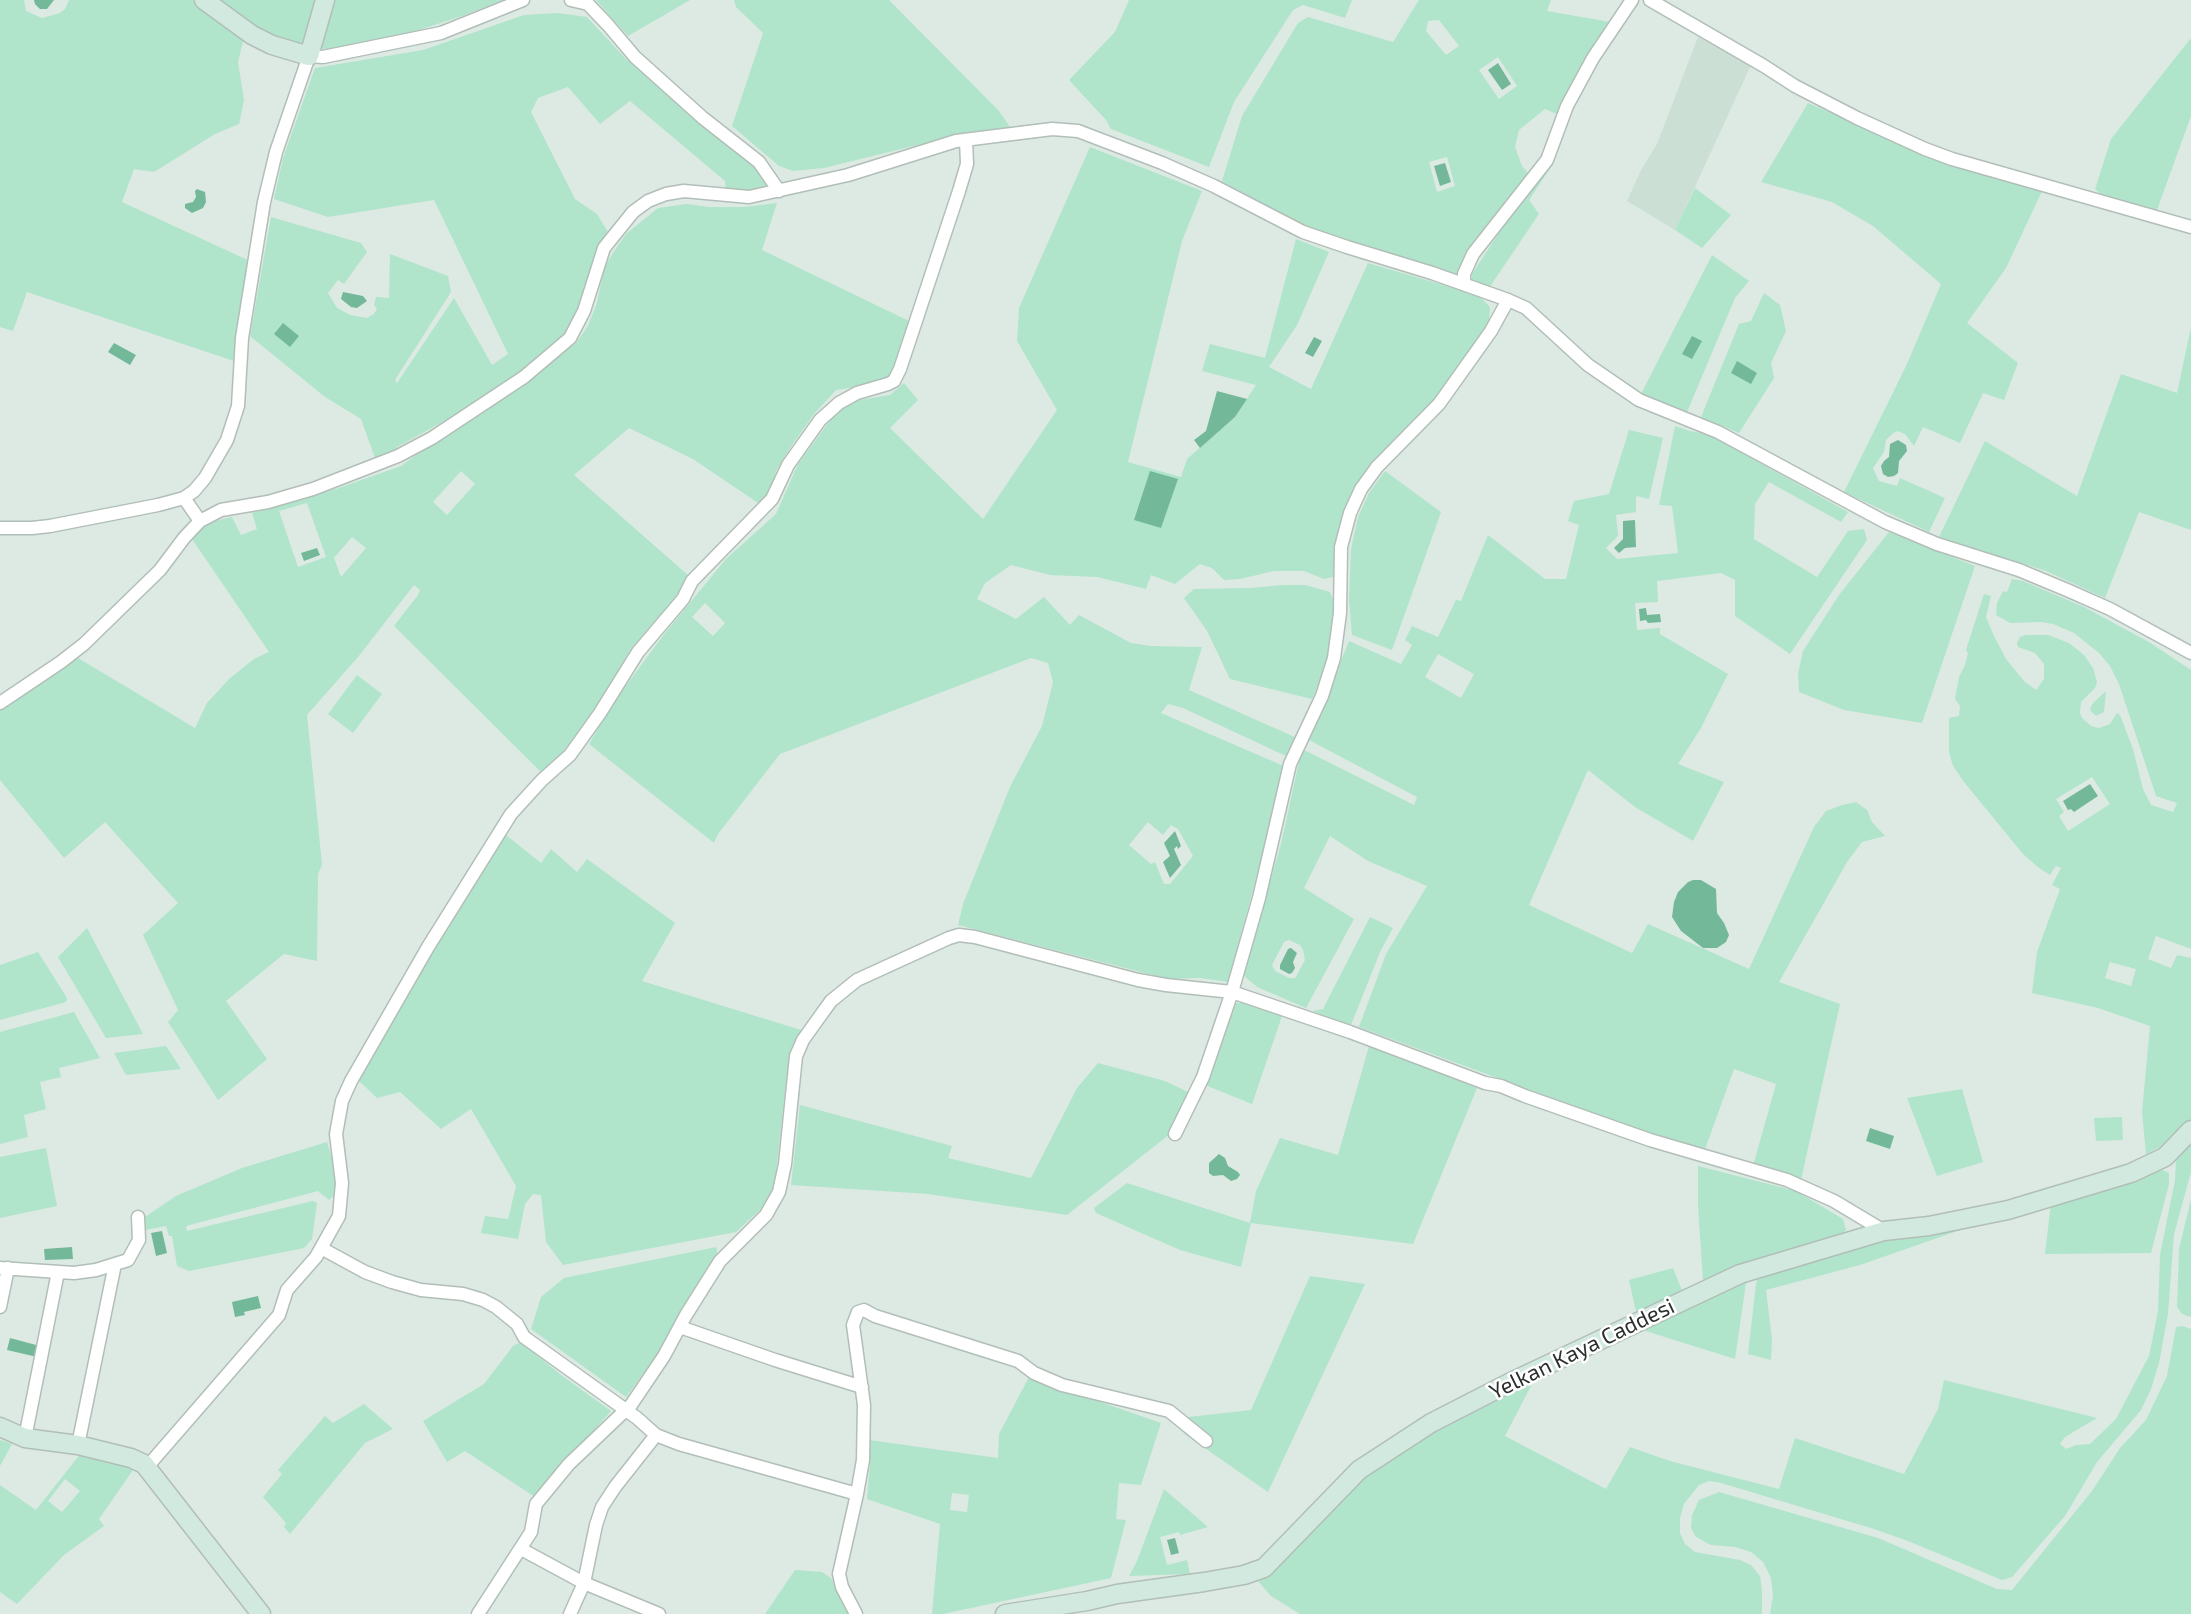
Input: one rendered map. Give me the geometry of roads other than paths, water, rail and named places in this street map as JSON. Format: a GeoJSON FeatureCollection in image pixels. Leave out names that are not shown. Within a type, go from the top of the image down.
{"type":"FeatureCollection","features":[{"type":"Feature","properties":{"kind":"street"},"geometry":{"type":"LineString","coordinates":[[204,0],[252,35],[272,45],[309,56],[323,57],[441,33],[523,0]]}},
{"type":"Feature","properties":{"kind":"street"},"geometry":{"type":"LineString","coordinates":[[0,528],[50,526],[158,505],[184,498],[206,478],[233,427],[240,390],[242,338],[264,202],[276,152],[309,56],[325,0]]}},
{"type":"Feature","properties":{"kind":"street"},"geometry":{"type":"LineString","coordinates":[[571,0],[588,4],[608,24],[634,57],[703,118],[759,162],[779,191]]}},
{"type":"Feature","properties":{"kind":"street"},"geometry":{"type":"LineString","coordinates":[[1464,284],[1467,264],[1473,254],[1547,160],[1572,96],[1593,58],[1632,0]]}},
{"type":"Feature","properties":{"kind":"street"},"geometry":{"type":"LineString","coordinates":[[1650,0],[1795,86],[1925,149],[1961,162],[2191,227]]}},
{"type":"Feature","properties":{"kind":"street"},"geometry":{"type":"LineString","coordinates":[[0,703],[84,644],[160,570],[200,521],[220,510],[268,502],[312,489],[398,456],[432,438],[524,377],[570,338],[584,311],[604,248],[633,212],[648,201],[666,194],[684,191],[749,197],[848,176],[956,141],[1052,129],[1078,131],[1162,163],[1214,186],[1304,232],[1464,284],[1526,308],[1588,365],[1639,400],[1718,432],[1885,522],[1937,544],[2019,570],[2058,586],[2110,609],[2191,653]]}},
{"type":"Feature","properties":{"kind":"street"},"geometry":{"type":"LineString","coordinates":[[147,1467],[279,1315],[287,1290],[316,1257],[339,1216],[342,1183],[336,1134],[342,1101],[351,1081],[428,947],[511,814],[542,780],[570,755],[600,713],[638,652],[683,599],[692,581],[772,499],[788,465],[820,420],[839,403],[857,393],[894,381],[959,191],[967,164],[966,140]]}},
{"type":"Feature","properties":{"kind":"street"},"geometry":{"type":"LineString","coordinates":[[1175,1134],[1203,1077],[1232,992],[1259,898],[1290,764],[1322,696],[1334,658],[1340,613],[1341,547],[1350,513],[1361,489],[1377,467],[1439,404],[1491,331],[1508,300]]}},
{"type":"Feature","properties":{"kind":"street"},"geometry":{"type":"LineString","coordinates":[[184,498],[200,521]]}},
{"type":"Feature","properties":{"kind":"street"},"geometry":{"type":"LineString","coordinates":[[478,1614],[531,1532],[536,1504],[569,1464],[631,1405],[664,1356],[720,1261],[766,1215],[778,1192],[785,1164],[796,1056],[803,1040],[831,1001],[856,980],[935,943],[958,935],[975,937],[1138,980],[1232,992],[1662,1144],[1787,1180],[1834,1201],[1884,1231]]}},
{"type":"Feature","properties":{"kind":"street","name":"Yelkan Kaya Caddesi"},"geometry":{"type":"LineString","coordinates":[[1005,1614],[1087,1601],[1117,1593],[1244,1575],[1264,1568],[1359,1470],[1431,1423],[1509,1383],[1740,1274],[1884,1231],[1929,1226],[2008,1210],[2131,1173],[2165,1156],[2191,1130]]}},
{"type":"Feature","properties":{"kind":"street"},"geometry":{"type":"LineString","coordinates":[[0,1307],[4,1268],[74,1273],[96,1270],[128,1260],[139,1240],[138,1217]]}},
{"type":"Feature","properties":{"kind":"street"},"geometry":{"type":"LineString","coordinates":[[321,1248],[365,1272],[393,1282],[421,1290],[463,1294],[496,1307],[517,1324],[524,1337],[656,1435],[679,1444],[857,1494]]}},
{"type":"Feature","properties":{"kind":"street"},"geometry":{"type":"LineString","coordinates":[[78,1445],[115,1264]]}},
{"type":"Feature","properties":{"kind":"street"},"geometry":{"type":"LineString","coordinates":[[25,1438],[58,1272]]}},
{"type":"Feature","properties":{"kind":"street"},"geometry":{"type":"LineString","coordinates":[[856,1614],[842,1587],[839,1574],[863,1460],[862,1386],[852,1325],[858,1312],[864,1310],[875,1316],[1018,1361],[1034,1372],[1062,1385],[1169,1411],[1206,1441]]}},
{"type":"Feature","properties":{"kind":"street"},"geometry":{"type":"LineString","coordinates":[[680,1327],[775,1360],[862,1386]]}},
{"type":"Feature","properties":{"kind":"street"},"geometry":{"type":"LineString","coordinates":[[0,1427],[25,1438],[78,1445],[131,1458],[147,1467],[261,1614]]}},
{"type":"Feature","properties":{"kind":"street"},"geometry":{"type":"LineString","coordinates":[[570,1614],[585,1583],[602,1507],[656,1435]]}},
{"type":"Feature","properties":{"kind":"street"},"geometry":{"type":"LineString","coordinates":[[521,1549],[585,1583],[659,1614]]}}]}
